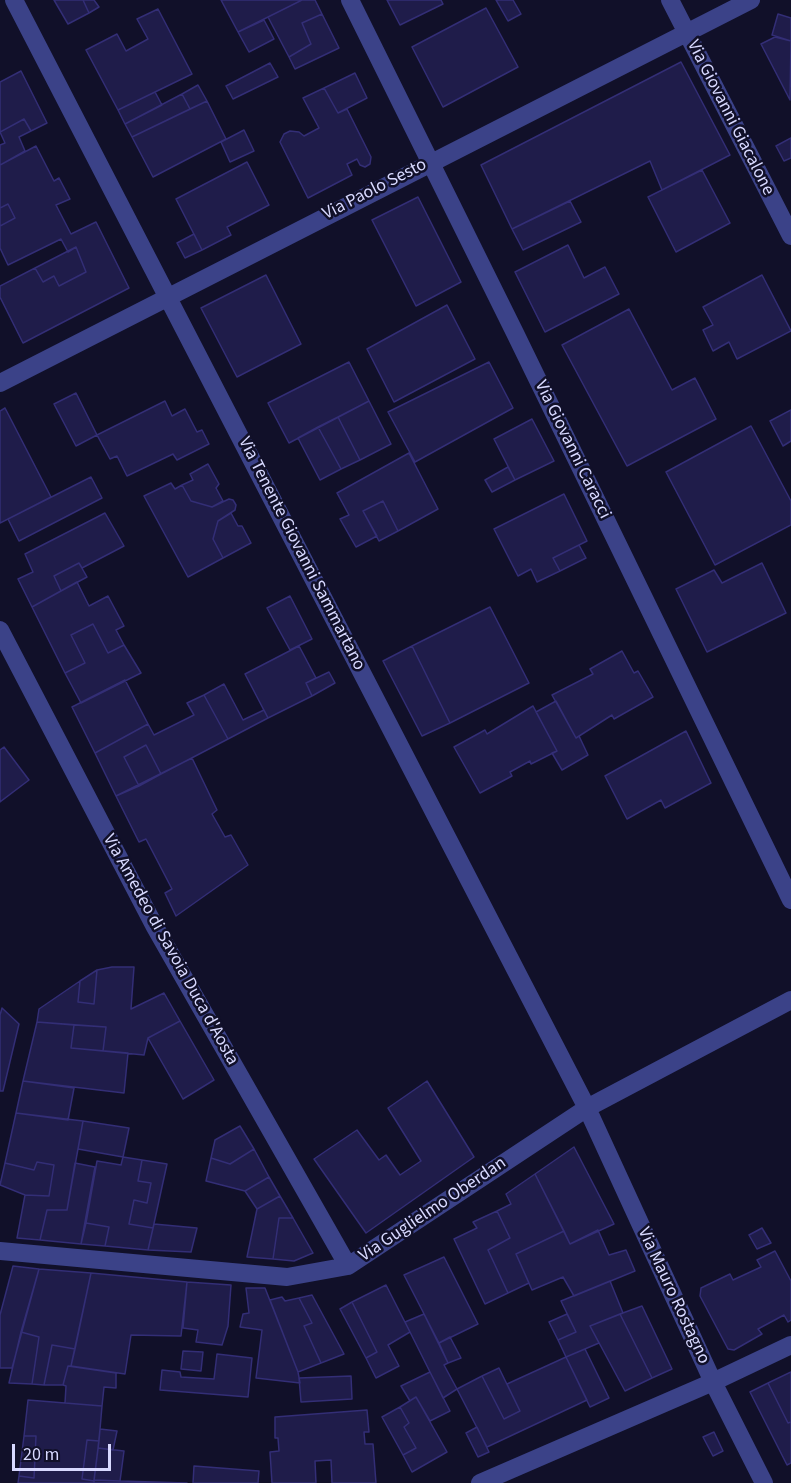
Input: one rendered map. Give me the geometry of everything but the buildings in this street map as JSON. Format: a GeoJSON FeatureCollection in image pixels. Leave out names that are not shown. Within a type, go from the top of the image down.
{"type":"FeatureCollection","features":[{"type":"Feature","properties":{"kind":"street","name":"Via Tenente Giovanni Sammartano"},"geometry":{"type":"LineString","coordinates":[[14,0],[586,1108]]}},
{"type":"Feature","properties":{"kind":"street","name":"Via Giovanni Caracci"},"geometry":{"type":"LineString","coordinates":[[350,0],[791,900]]}},
{"type":"Feature","properties":{"kind":"street","name":"Via Giovanni Giacalone"},"geometry":{"type":"LineString","coordinates":[[670,0],[791,236]]}},
{"type":"Feature","properties":{"kind":"street","name":"Via Paolo Sesto"},"geometry":{"type":"LineString","coordinates":[[0,382],[750,0]]}},
{"type":"Feature","properties":{"kind":"street","name":"Via Amedeo di Savoia Duca d'Aosta"},"geometry":{"type":"LineString","coordinates":[[0,630],[155,927],[348,1266]]}},
{"type":"Feature","properties":{"kind":"street","name":"Via Guglielmo Oberdan"},"geometry":{"type":"LineString","coordinates":[[0,1251],[287,1277],[348,1266],[586,1108],[791,1000]]}},
{"type":"Feature","properties":{"kind":"street","name":"Via Mauro Rostagno"},"geometry":{"type":"LineString","coordinates":[[586,1108],[713,1382],[764,1483]]}},
{"type":"Feature","properties":{"kind":"street"},"geometry":{"type":"LineString","coordinates":[[480,1483],[791,1346]]}}]}
